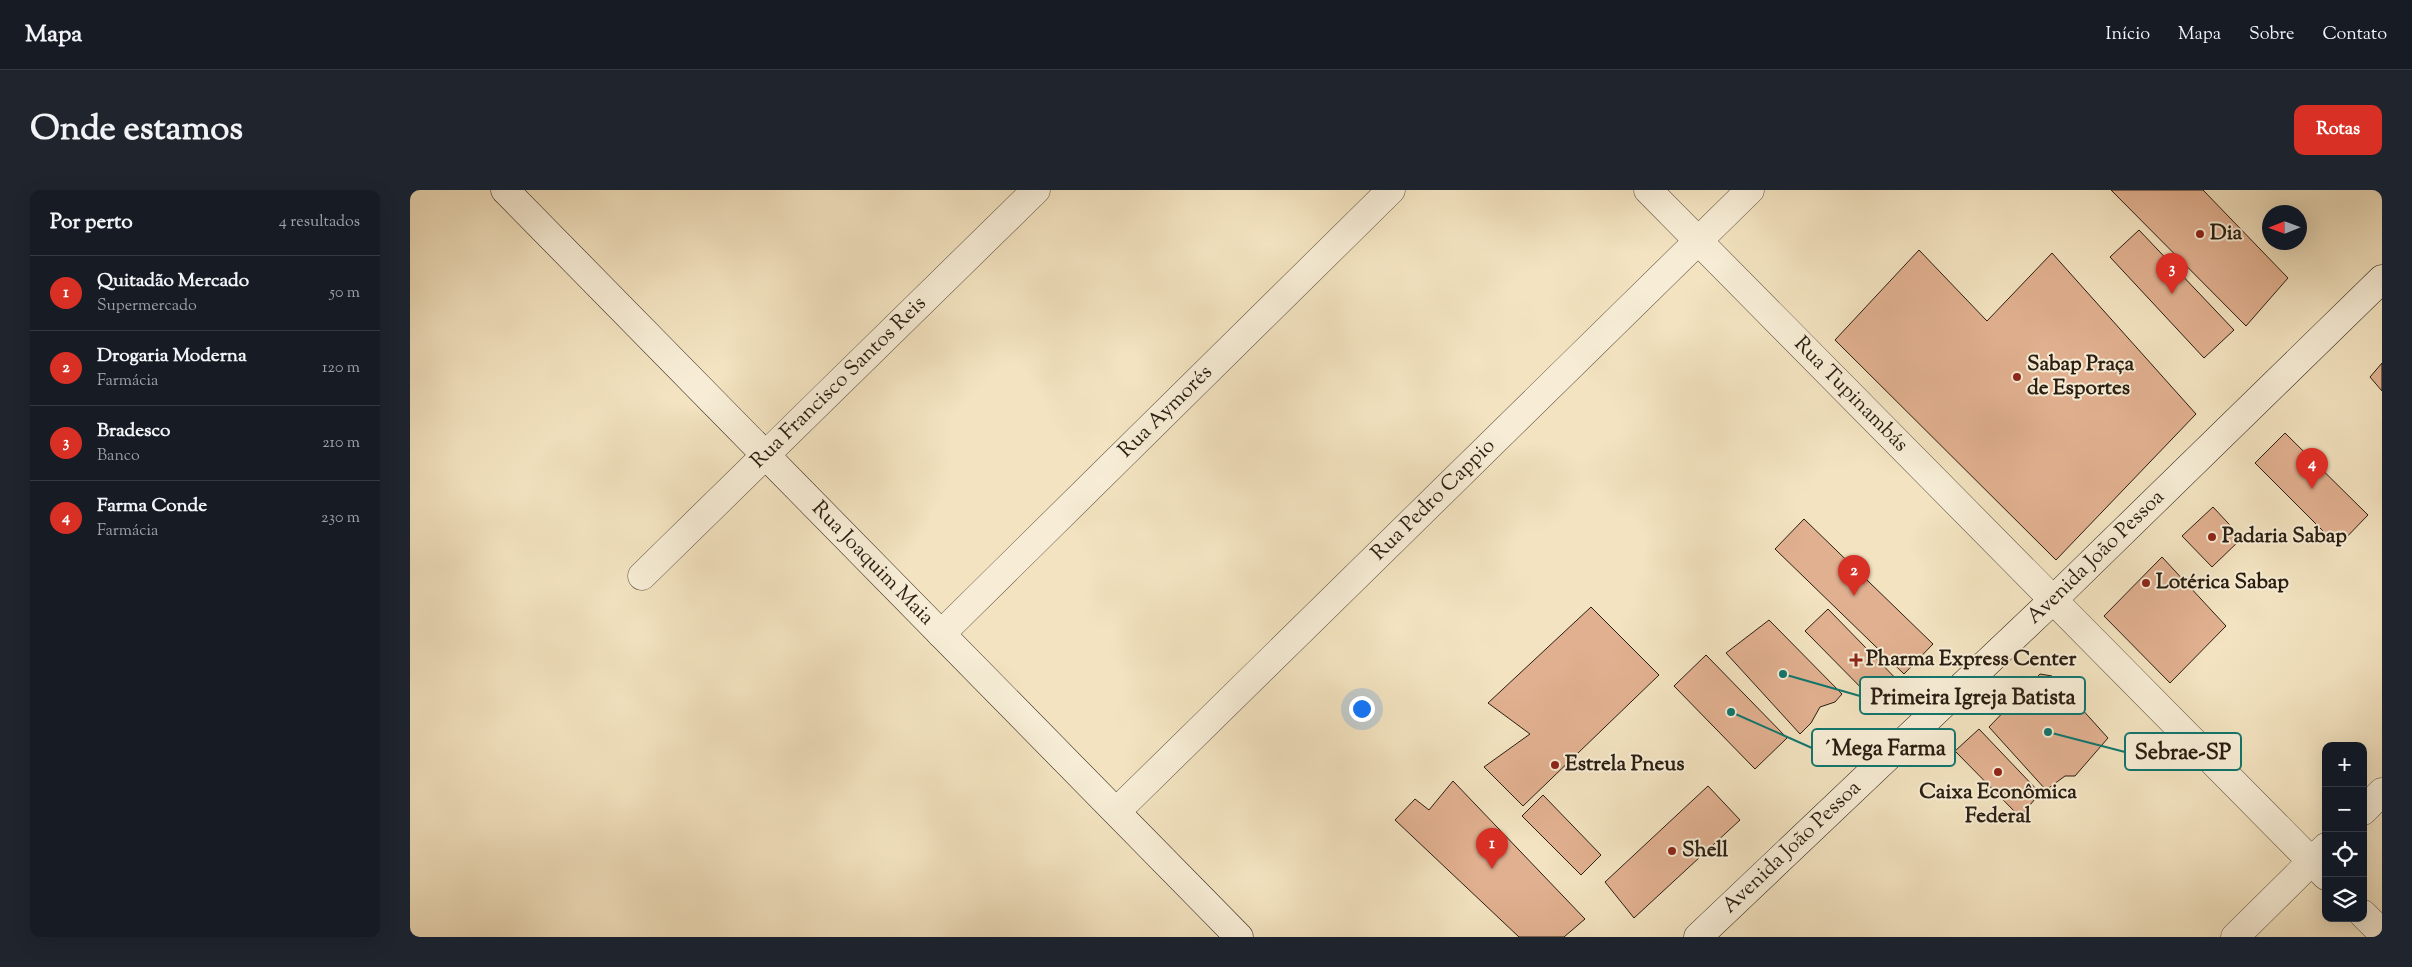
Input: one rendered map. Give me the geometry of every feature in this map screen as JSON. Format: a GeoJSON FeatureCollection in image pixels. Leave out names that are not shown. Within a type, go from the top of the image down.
{"type":"FeatureCollection","features":[{"type":"Feature","properties":{"kind":"street","name":"Rua Joaquim Maia"},"geometry":{"type":"LineString","coordinates":[[505,190],[1239,937]]}},
{"type":"Feature","properties":{"kind":"street","name":"Rua Francisco Santos Reis"},"geometry":{"type":"LineString","coordinates":[[642,576],[1036,190]]}},
{"type":"Feature","properties":{"kind":"street","name":"Rua Aymorés"},"geometry":{"type":"LineString","coordinates":[[941,634],[1391,190]]}},
{"type":"Feature","properties":{"kind":"street","name":"Rua Tupinambás"},"geometry":{"type":"LineString","coordinates":[[1648,190],[2054,599],[2321,862]]}},
{"type":"Feature","properties":{"kind":"street","name":"Rua Pedro Cappio"},"geometry":{"type":"LineString","coordinates":[[1116,811],[1750,190]]}},
{"type":"Feature","properties":{"kind":"street","name":"Avenida João Pessoa"},"geometry":{"type":"LineString","coordinates":[[1698,937],[2054,599],[2382,279]]}},
{"type":"Feature","properties":{"kind":"street"},"geometry":{"type":"LineString","coordinates":[[2367,806],[2382,792]]}},
{"type":"Feature","properties":{"kind":"street"},"geometry":{"type":"LineString","coordinates":[[2235,937],[2321,862]]}},
{"type":"Feature","properties":{"kind":"street"},"geometry":{"type":"LineString","coordinates":[[2367,918],[2382,934]]}},
{"type":"Feature","properties":{"kind":"building","name":"Dia"},"geometry":{"type":"Polygon","coordinates":[[[2111,190],[2203,190],[2288,278],[2246,326],[2111,190]]]}},
{"type":"Feature","properties":{"kind":"building"},"geometry":{"type":"Polygon","coordinates":[[[2139,230],[2234,330],[2204,358],[2110,257],[2139,230]]]}},
{"type":"Feature","properties":{"kind":"building","name":"Sabap Praça de Esportes"},"geometry":{"type":"Polygon","coordinates":[[[1919,250],[1987,321],[2052,253],[2196,414],[2056,560],[1835,340],[1919,250]]]}},
{"type":"Feature","properties":{"kind":"building"},"geometry":{"type":"Polygon","coordinates":[[[2382,363],[2382,391],[2370,377],[2382,363]]]}},
{"type":"Feature","properties":{"kind":"building"},"geometry":{"type":"Polygon","coordinates":[[[2285,433],[2368,515],[2338,546],[2255,463],[2285,433]]]}},
{"type":"Feature","properties":{"kind":"building","name":"Padaria Sabap"},"geometry":{"type":"Polygon","coordinates":[[[2213,507],[2242,538],[2212,567],[2182,536],[2213,507]]]}},
{"type":"Feature","properties":{"kind":"building"},"geometry":{"type":"Polygon","coordinates":[[[1804,519],[1933,644],[1904,674],[1775,549],[1804,519]]]}},
{"type":"Feature","properties":{"kind":"building"},"geometry":{"type":"Polygon","coordinates":[[[2162,557],[2226,626],[2170,683],[2104,616],[2162,557]]]}},
{"type":"Feature","properties":{"kind":"building"},"geometry":{"type":"Polygon","coordinates":[[[1591,607],[1659,675],[1523,806],[1484,767],[1530,734],[1488,703],[1591,607]]]}},
{"type":"Feature","properties":{"kind":"building","name":"Pharma Express Center"},"geometry":{"type":"Polygon","coordinates":[[[1828,609],[1906,689],[1884,711],[1805,631],[1828,609]]]}},
{"type":"Feature","properties":{"kind":"building"},"geometry":{"type":"Polygon","coordinates":[[[1769,620],[1842,694],[1835,702],[1820,707],[1811,723],[1800,734],[1726,653],[1769,620]]]}},
{"type":"Feature","properties":{"kind":"building"},"geometry":{"type":"Polygon","coordinates":[[[1706,655],[1787,738],[1755,769],[1674,686],[1706,655]]]}},
{"type":"Feature","properties":{"kind":"building"},"geometry":{"type":"Polygon","coordinates":[[[2040,674],[2052,676],[2108,738],[2075,776],[2065,776],[2046,790],[1989,727],[2040,674]]]}},
{"type":"Feature","properties":{"kind":"building","name":"Caixa Econômica Federal"},"geometry":{"type":"Polygon","coordinates":[[[1979,729],[2040,793],[2020,817],[1955,751],[1979,729]]]}},
{"type":"Feature","properties":{"kind":"building"},"geometry":{"type":"Polygon","coordinates":[[[1453,781],[1585,919],[1564,937],[1519,937],[1395,820],[1415,799],[1429,810],[1453,781]]]}},
{"type":"Feature","properties":{"kind":"building","name":"Shell"},"geometry":{"type":"Polygon","coordinates":[[[1708,786],[1740,820],[1634,918],[1605,882],[1708,786]]]}},
{"type":"Feature","properties":{"kind":"building"},"geometry":{"type":"Polygon","coordinates":[[[1543,795],[1601,855],[1581,875],[1522,816],[1543,795]]]}},
{"type":"Feature","properties":{"kind":"place","name":"Dia"},"geometry":{"type":"Point","coordinates":[2200,234]}},
{"type":"Feature","properties":{"kind":"place","name":"Bradesco"},"geometry":{"type":"Point","coordinates":[2172,294]}},
{"type":"Feature","properties":{"kind":"place","name":"Sabap Praça de Esportes"},"geometry":{"type":"Point","coordinates":[2017,377]}},
{"type":"Feature","properties":{"kind":"place","name":"Farma Conde"},"geometry":{"type":"Point","coordinates":[2312,489]}},
{"type":"Feature","properties":{"kind":"place","name":"Padaria Sabap"},"geometry":{"type":"Point","coordinates":[2212,537]}},
{"type":"Feature","properties":{"kind":"place","name":"Lotérica Sabap"},"geometry":{"type":"Point","coordinates":[2146,583]}},
{"type":"Feature","properties":{"kind":"place","name":"Drogaria Moderna"},"geometry":{"type":"Point","coordinates":[1854,596]}},
{"type":"Feature","properties":{"kind":"place","name":"Pharma Express Center"},"geometry":{"type":"Point","coordinates":[1856,660]}},
{"type":"Feature","properties":{"kind":"place","name":"Primeira Igreja Batista"},"geometry":{"type":"Point","coordinates":[1783,674]}},
{"type":"Feature","properties":{"kind":"place","name":"´Mega Farma"},"geometry":{"type":"Point","coordinates":[1731,712]}},
{"type":"Feature","properties":{"kind":"place","name":"Sebrae-SP"},"geometry":{"type":"Point","coordinates":[2048,732]}},
{"type":"Feature","properties":{"kind":"place","name":"Estrela Pneus"},"geometry":{"type":"Point","coordinates":[1555,765]}},
{"type":"Feature","properties":{"kind":"place","name":"Caixa Econômica Federal"},"geometry":{"type":"Point","coordinates":[1998,772]}},
{"type":"Feature","properties":{"kind":"place","name":"Shell"},"geometry":{"type":"Point","coordinates":[1672,851]}},
{"type":"Feature","properties":{"kind":"place","name":"Quitadão Mercado"},"geometry":{"type":"Point","coordinates":[1492,869]}}]}
